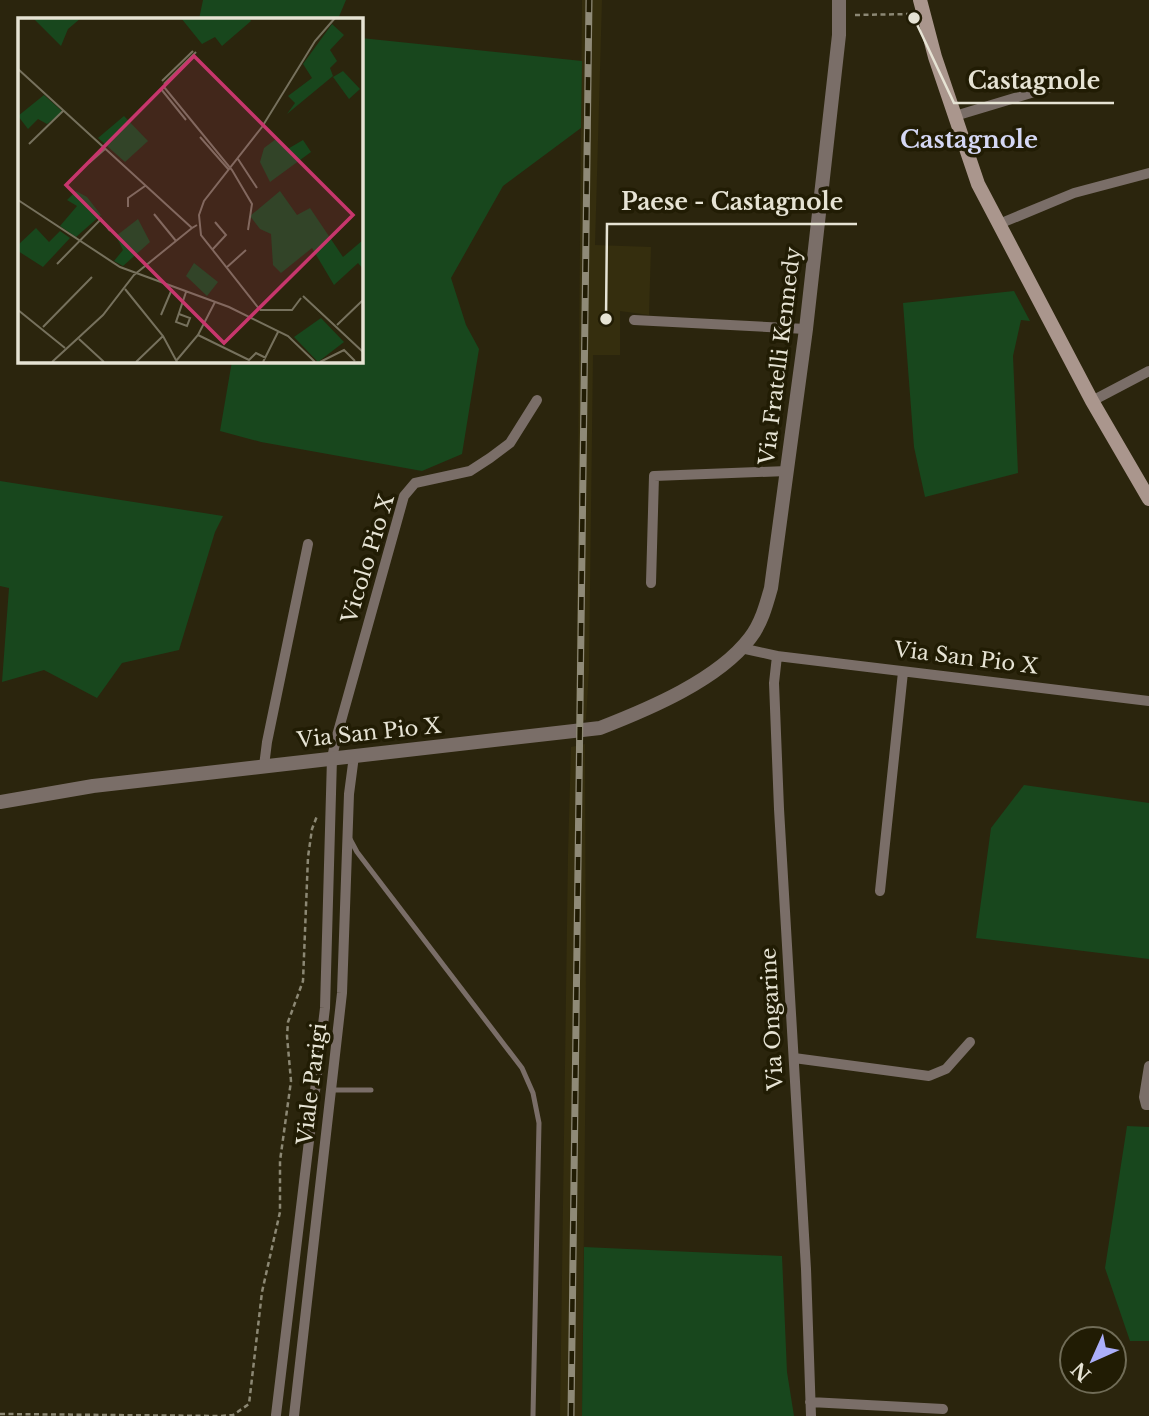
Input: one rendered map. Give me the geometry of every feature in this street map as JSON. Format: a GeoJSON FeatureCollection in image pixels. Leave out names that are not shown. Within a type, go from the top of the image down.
{"type":"FeatureCollection","features":[{"type":"Feature","properties":{"kind":"main road"},"geometry":{"type":"LineString","coordinates":[[923,4],[935,57],[978,184],[1091,401],[1143,474],[1149,499]]}},
{"type":"Feature","properties":{"kind":"street","name":"Via Fratelli Kennedy"},"geometry":{"type":"LineString","coordinates":[[727,660],[741,648],[758,625],[771,588],[806,329],[839,35],[839,0]]}},
{"type":"Feature","properties":{"kind":"street"},"geometry":{"type":"LineString","coordinates":[[955,116],[1071,81]]}},
{"type":"Feature","properties":{"kind":"street"},"geometry":{"type":"LineString","coordinates":[[999,224],[1074,193],[1149,173]]}},
{"type":"Feature","properties":{"kind":"street"},"geometry":{"type":"LineString","coordinates":[[634,320],[806,329]]}},
{"type":"Feature","properties":{"kind":"street"},"geometry":{"type":"LineString","coordinates":[[1091,401],[1149,371]]}},
{"type":"Feature","properties":{"kind":"street","name":"Vicolo Pio X"},"geometry":{"type":"LineString","coordinates":[[332,758],[404,496],[415,483],[470,471],[490,458],[510,443],[537,400]]}},
{"type":"Feature","properties":{"kind":"street"},"geometry":{"type":"LineString","coordinates":[[652,583],[654,476],[787,471]]}},
{"type":"Feature","properties":{"kind":"street"},"geometry":{"type":"LineString","coordinates":[[264,766],[308,544]]}},
{"type":"Feature","properties":{"kind":"street"},"geometry":{"type":"LineString","coordinates":[[741,648],[777,656]]}},
{"type":"Feature","properties":{"kind":"street","name":"Via San Pio X"},"geometry":{"type":"LineString","coordinates":[[777,656],[1149,701]]}},
{"type":"Feature","properties":{"kind":"street","name":"Via Ongarine"},"geometry":{"type":"LineString","coordinates":[[777,656],[774,683],[779,809],[806,1269],[811,1416]]}},
{"type":"Feature","properties":{"kind":"street","name":"Via San Pio X"},"geometry":{"type":"LineString","coordinates":[[0,802],[93,786],[600,727],[652,708],[689,687],[727,660]]}},
{"type":"Feature","properties":{"kind":"street"},"geometry":{"type":"LineString","coordinates":[[880,891],[903,672]]}},
{"type":"Feature","properties":{"kind":"street","name":"Viale Parigi"},"geometry":{"type":"LineString","coordinates":[[332,758],[325,1008],[274,1415],[292,1416],[342,993],[349,794],[354,756]]}},
{"type":"Feature","properties":{"kind":"street"},"geometry":{"type":"LineString","coordinates":[[794,1058],[929,1076],[946,1069],[970,1042]]}},
{"type":"Feature","properties":{"kind":"street"},"geometry":{"type":"LineString","coordinates":[[1149,1066],[1144,1097],[1146,1105],[1149,1105]]}},
{"type":"Feature","properties":{"kind":"street"},"geometry":{"type":"LineString","coordinates":[[810,1402],[943,1409]]}},
{"type":"Feature","properties":{"kind":"lane"},"geometry":{"type":"LineString","coordinates":[[348,835],[357,852],[522,1068],[533,1093],[539,1124],[533,1416]]}},
{"type":"Feature","properties":{"kind":"lane"},"geometry":{"type":"LineString","coordinates":[[331,1090],[371,1090]]}},
{"type":"Feature","properties":{"kind":"path"},"geometry":{"type":"LineString","coordinates":[[855,15],[923,4]]}},
{"type":"Feature","properties":{"kind":"path"},"geometry":{"type":"LineString","coordinates":[[0,1413],[220,1416],[233,1415],[249,1404],[262,1292],[280,1212],[280,1161],[292,1081],[288,1022],[303,981],[312,829],[317,816],[332,802]]}},
{"type":"Feature","properties":{"kind":"shaded area"},"geometry":{"type":"Polygon","coordinates":[[[582,0],[602,0],[595,245],[651,247],[649,315],[620,311],[620,355],[593,355],[589,670],[586,720],[576,723],[582,0]]]}},
{"type":"Feature","properties":{"kind":"shaded area"},"geometry":{"type":"Polygon","coordinates":[[[585,744],[586,1028],[582,1416],[560,1416],[571,747],[585,744]]]}},
{"type":"Feature","properties":{"kind":"green space"},"geometry":{"type":"Polygon","coordinates":[[[203,0],[346,0],[338,18],[199,18],[203,0]]]}},
{"type":"Feature","properties":{"kind":"green space"},"geometry":{"type":"Polygon","coordinates":[[[362,38],[582,61],[581,128],[503,186],[451,278],[466,325],[479,349],[462,454],[422,471],[261,442],[220,431],[232,362],[362,362],[362,38]]]}},
{"type":"Feature","properties":{"kind":"green space"},"geometry":{"type":"Polygon","coordinates":[[[1014,291],[1030,321],[1021,320],[1013,356],[1018,473],[925,497],[914,447],[903,303],[1014,291]]]}},
{"type":"Feature","properties":{"kind":"green space"},"geometry":{"type":"Polygon","coordinates":[[[0,481],[223,516],[215,532],[179,650],[122,663],[97,698],[44,670],[2,682],[9,588],[0,586],[0,481]]]}},
{"type":"Feature","properties":{"kind":"green space"},"geometry":{"type":"Polygon","coordinates":[[[1024,785],[1149,803],[1149,959],[976,938],[991,828],[1024,785]]]}},
{"type":"Feature","properties":{"kind":"green space"},"geometry":{"type":"Polygon","coordinates":[[[1127,1126],[1149,1127],[1149,1341],[1130,1341],[1128,1325],[1125,1325],[1105,1268],[1127,1126]]]}},
{"type":"Feature","properties":{"kind":"green space"},"geometry":{"type":"Polygon","coordinates":[[[584,1247],[782,1256],[787,1372],[794,1416],[582,1416],[584,1247]]]}},
{"type":"Feature","properties":{"kind":"railway"},"geometry":{"type":"LineString","coordinates":[[571,1416],[589,0]]}},
{"type":"Feature","properties":{"kind":"place","name":"Castagnole"},"geometry":{"type":"Point","coordinates":[914,18]}},
{"type":"Feature","properties":{"kind":"place","name":"Paese - Castagnole"},"geometry":{"type":"Point","coordinates":[606,319]}},
{"type":"Feature","properties":{"kind":"district","name":"Castagnole"},"geometry":{"type":"Point","coordinates":[969,139]}}]}
